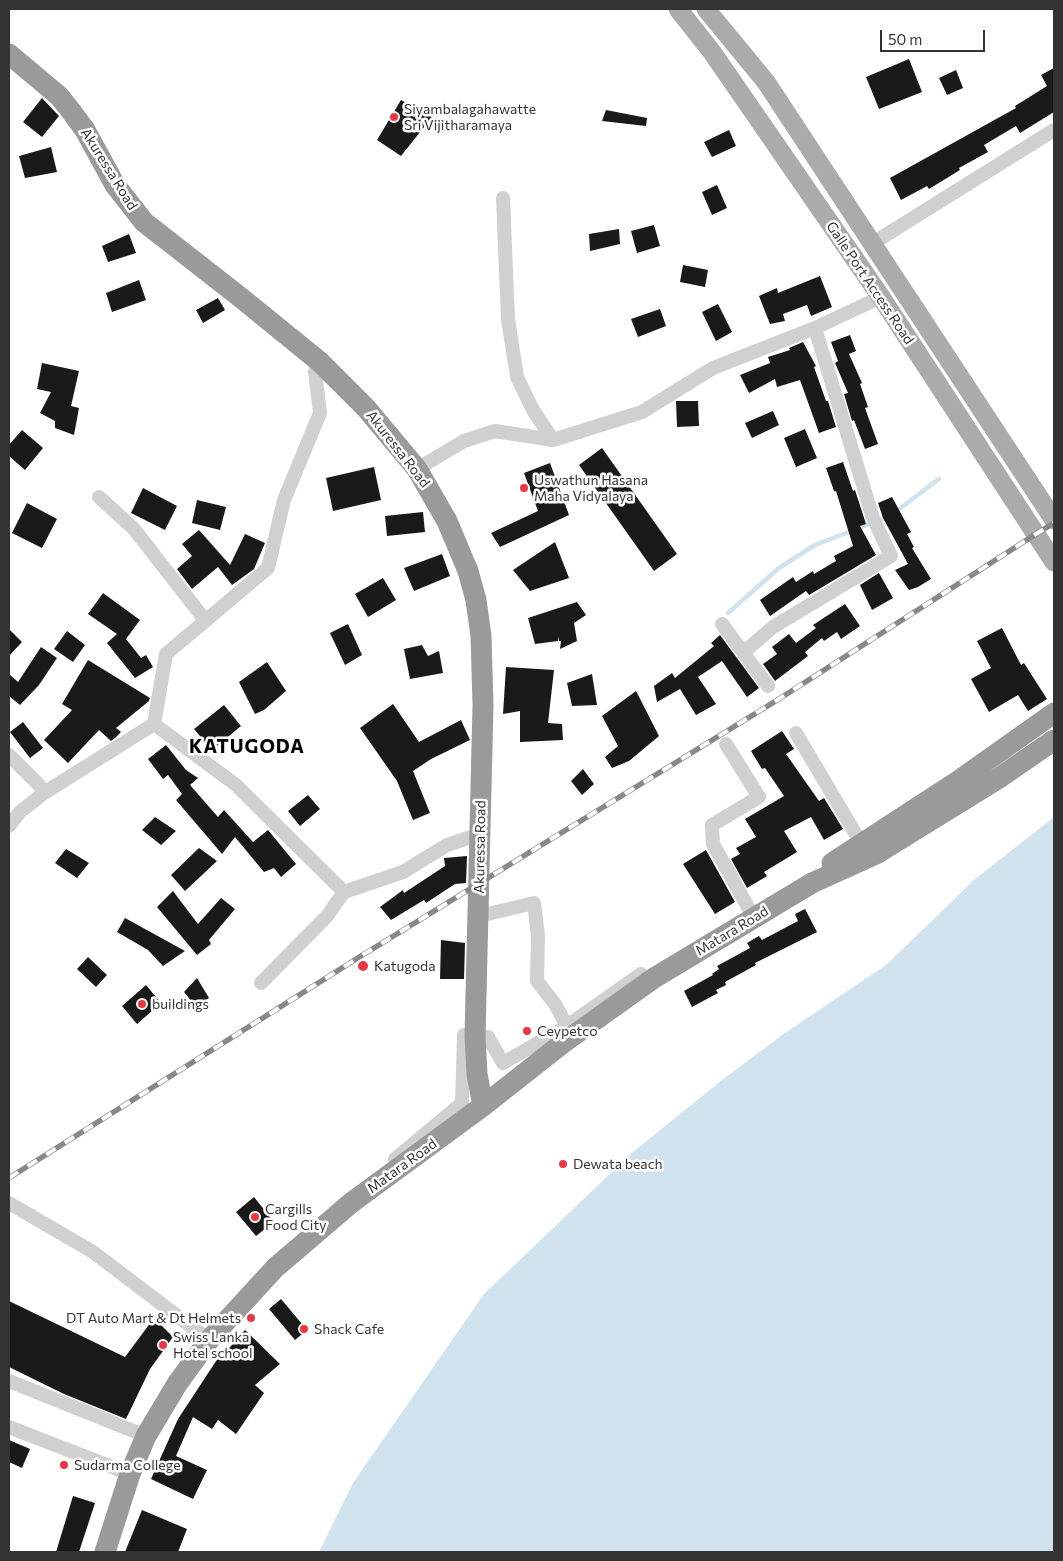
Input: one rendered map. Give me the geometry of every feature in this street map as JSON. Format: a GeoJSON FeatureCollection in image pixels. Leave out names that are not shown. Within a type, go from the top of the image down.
{"type":"FeatureCollection","features":[{"type":"Feature","properties":{"kind":"highway","name":"Akuressa Road"},"geometry":{"type":"LineString","coordinates":[[9,54],[59,96],[85,130],[115,184],[144,222],[320,362],[366,408],[417,469],[448,521],[468,571],[476,600],[481,636],[483,696],[475,1036],[477,1074],[483,1106]]}},
{"type":"Feature","properties":{"kind":"highway","name":"Matara Road"},"geometry":{"type":"LineString","coordinates":[[812,883],[836,859],[958,781],[1054,713]]}},
{"type":"Feature","properties":{"kind":"highway","name":"Matara Road"},"geometry":{"type":"LineString","coordinates":[[105,1552],[130,1474],[146,1436],[177,1384],[209,1340],[275,1268],[351,1203],[483,1106],[563,1043],[654,978],[812,883],[876,854],[999,778],[1054,740]]}},
{"type":"Feature","properties":{"kind":"main road","name":"Galle Port Access Road"},"geometry":{"type":"LineString","coordinates":[[678,9],[712,52],[881,297],[1054,562]]}},
{"type":"Feature","properties":{"kind":"main road","name":"Galle Port Access Road"},"geometry":{"type":"LineString","coordinates":[[706,9],[766,82],[1054,520]]}},
{"type":"Feature","properties":{"kind":"street"},"geometry":{"type":"LineString","coordinates":[[873,243],[1054,130]]}},
{"type":"Feature","properties":{"kind":"street"},"geometry":{"type":"LineString","coordinates":[[503,198],[508,319],[517,377],[533,410],[553,440]]}},
{"type":"Feature","properties":{"kind":"street"},"geometry":{"type":"LineString","coordinates":[[417,469],[464,441],[496,431],[553,440],[642,412],[713,368],[815,328],[881,297]]}},
{"type":"Feature","properties":{"kind":"street"},"geometry":{"type":"LineString","coordinates":[[744,652],[773,627],[891,556],[873,518],[815,328]]}},
{"type":"Feature","properties":{"kind":"street"},"geometry":{"type":"LineString","coordinates":[[9,826],[20,812],[44,793],[154,724],[166,654],[268,568],[284,500],[320,413],[315,372],[320,362]]}},
{"type":"Feature","properties":{"kind":"street"},"geometry":{"type":"LineString","coordinates":[[99,497],[134,529],[205,620]]}},
{"type":"Feature","properties":{"kind":"street"},"geometry":{"type":"LineString","coordinates":[[722,624],[768,686]]}},
{"type":"Feature","properties":{"kind":"street"},"geometry":{"type":"LineString","coordinates":[[154,724],[236,785],[344,892]]}},
{"type":"Feature","properties":{"kind":"street"},"geometry":{"type":"LineString","coordinates":[[796,733],[862,843]]}},
{"type":"Feature","properties":{"kind":"street"},"geometry":{"type":"LineString","coordinates":[[351,1203],[351,1195],[462,1103],[464,1035],[488,1037],[503,1062],[567,1026],[647,971],[754,918],[713,844],[712,825],[759,797],[726,744]]}},
{"type":"Feature","properties":{"kind":"street"},"geometry":{"type":"LineString","coordinates":[[9,755],[39,785],[44,793]]}},
{"type":"Feature","properties":{"kind":"street"},"geometry":{"type":"LineString","coordinates":[[261,983],[327,916],[344,892],[403,872],[447,845],[480,834]]}},
{"type":"Feature","properties":{"kind":"street"},"geometry":{"type":"LineString","coordinates":[[479,916],[534,903],[538,936],[537,981],[555,1004],[567,1026]]}},
{"type":"Feature","properties":{"kind":"street"},"geometry":{"type":"LineString","coordinates":[[9,1203],[93,1252],[209,1340]]}},
{"type":"Feature","properties":{"kind":"street"},"geometry":{"type":"LineString","coordinates":[[9,1381],[146,1436]]}},
{"type":"Feature","properties":{"kind":"street"},"geometry":{"type":"LineString","coordinates":[[9,1427],[130,1474]]}},
{"type":"Feature","properties":{"kind":"water"},"geometry":{"type":"Polygon","coordinates":[[[1054,817],[1054,1552],[319,1552],[353,1483],[484,1294],[633,1152],[722,1080],[785,1033],[886,965],[974,880],[1054,817]]]}},
{"type":"Feature","properties":{"kind":"building"},"geometry":{"type":"Polygon","coordinates":[[[909,59],[922,92],[879,109],[866,77],[909,59]]]}},
{"type":"Feature","properties":{"kind":"building"},"geometry":{"type":"Polygon","coordinates":[[[1054,68],[1054,112],[1020,133],[1016,126],[984,145],[988,152],[959,168],[960,170],[929,189],[927,186],[901,200],[890,178],[1016,108],[1015,106],[1047,86],[1041,75],[1054,68]]]}},
{"type":"Feature","properties":{"kind":"building"},"geometry":{"type":"Polygon","coordinates":[[[956,70],[963,88],[947,95],[939,78],[956,70]]]}},
{"type":"Feature","properties":{"kind":"building"},"geometry":{"type":"Polygon","coordinates":[[[42,98],[59,116],[42,137],[23,122],[42,98]]]}},
{"type":"Feature","properties":{"kind":"building"},"geometry":{"type":"Polygon","coordinates":[[[401,100],[432,117],[401,156],[377,140],[401,100]]]}},
{"type":"Feature","properties":{"kind":"building"},"geometry":{"type":"Polygon","coordinates":[[[606,110],[647,118],[646,126],[602,121],[606,110]]]}},
{"type":"Feature","properties":{"kind":"building"},"geometry":{"type":"Polygon","coordinates":[[[729,130],[736,146],[712,157],[704,142],[729,130]]]}},
{"type":"Feature","properties":{"kind":"building"},"geometry":{"type":"Polygon","coordinates":[[[51,147],[57,172],[25,178],[19,156],[51,147]]]}},
{"type":"Feature","properties":{"kind":"building"},"geometry":{"type":"Polygon","coordinates":[[[717,185],[727,208],[712,215],[702,192],[717,185]]]}},
{"type":"Feature","properties":{"kind":"building"},"geometry":{"type":"Polygon","coordinates":[[[654,225],[660,246],[637,253],[631,231],[654,225]]]}},
{"type":"Feature","properties":{"kind":"building"},"geometry":{"type":"Polygon","coordinates":[[[619,229],[620,244],[590,251],[589,234],[619,229]]]}},
{"type":"Feature","properties":{"kind":"building"},"geometry":{"type":"Polygon","coordinates":[[[129,234],[136,253],[108,262],[102,246],[129,234]]]}},
{"type":"Feature","properties":{"kind":"building"},"geometry":{"type":"Polygon","coordinates":[[[683,265],[708,270],[705,287],[680,282],[683,265]]]}},
{"type":"Feature","properties":{"kind":"building"},"geometry":{"type":"Polygon","coordinates":[[[820,276],[832,307],[811,316],[807,305],[783,314],[785,321],[770,324],[759,296],[777,288],[778,293],[820,276]]]}},
{"type":"Feature","properties":{"kind":"building"},"geometry":{"type":"Polygon","coordinates":[[[139,280],[146,300],[112,312],[106,293],[139,280]]]}},
{"type":"Feature","properties":{"kind":"building"},"geometry":{"type":"Polygon","coordinates":[[[218,298],[225,310],[203,323],[196,310],[218,298]]]}},
{"type":"Feature","properties":{"kind":"building"},"geometry":{"type":"Polygon","coordinates":[[[718,304],[732,332],[716,341],[702,312],[718,304]]]}},
{"type":"Feature","properties":{"kind":"building"},"geometry":{"type":"Polygon","coordinates":[[[660,309],[666,326],[638,337],[631,319],[660,309]]]}},
{"type":"Feature","properties":{"kind":"building"},"geometry":{"type":"Polygon","coordinates":[[[850,335],[856,351],[849,354],[862,383],[860,384],[868,407],[865,408],[878,444],[865,449],[854,420],[852,421],[844,394],[848,393],[835,363],[838,361],[831,342],[850,335]]]}},
{"type":"Feature","properties":{"kind":"building"},"geometry":{"type":"Polygon","coordinates":[[[803,342],[816,366],[814,367],[836,427],[819,433],[800,380],[777,387],[775,379],[749,393],[740,375],[770,363],[768,357],[790,350],[789,348],[803,342]]]}},
{"type":"Feature","properties":{"kind":"building"},"geometry":{"type":"Polygon","coordinates":[[[42,363],[79,371],[71,406],[79,408],[74,435],[55,428],[55,421],[40,413],[51,392],[37,389],[42,363]]]}},
{"type":"Feature","properties":{"kind":"building"},"geometry":{"type":"Polygon","coordinates":[[[676,401],[698,401],[699,426],[677,427],[676,401]]]}},
{"type":"Feature","properties":{"kind":"building"},"geometry":{"type":"Polygon","coordinates":[[[773,411],[779,425],[752,438],[745,423],[773,411]]]}},
{"type":"Feature","properties":{"kind":"building"},"geometry":{"type":"Polygon","coordinates":[[[805,429],[817,458],[796,467],[784,438],[805,429]]]}},
{"type":"Feature","properties":{"kind":"building"},"geometry":{"type":"Polygon","coordinates":[[[22,430],[43,448],[25,470],[9,456],[9,445],[22,430]]]}},
{"type":"Feature","properties":{"kind":"building"},"geometry":{"type":"Polygon","coordinates":[[[602,448],[677,554],[654,571],[579,465],[602,448]]]}},
{"type":"Feature","properties":{"kind":"building"},"geometry":{"type":"Polygon","coordinates":[[[843,462],[853,491],[855,490],[866,524],[860,526],[876,555],[809,595],[806,591],[770,616],[760,600],[793,577],[796,582],[813,571],[814,574],[836,561],[834,556],[853,546],[836,491],[834,491],[826,468],[843,462]]]}},
{"type":"Feature","properties":{"kind":"building"},"geometry":{"type":"Polygon","coordinates":[[[550,463],[569,515],[500,547],[491,533],[538,511],[524,473],[550,463]]]}},
{"type":"Feature","properties":{"kind":"building"},"geometry":{"type":"Polygon","coordinates":[[[374,467],[381,500],[333,511],[326,478],[374,467]]]}},
{"type":"Feature","properties":{"kind":"building"},"geometry":{"type":"Polygon","coordinates":[[[143,488],[177,506],[165,530],[131,513],[143,488]]]}},
{"type":"Feature","properties":{"kind":"building"},"geometry":{"type":"Polygon","coordinates":[[[892,497],[911,532],[907,534],[914,547],[912,548],[931,579],[909,590],[895,570],[908,564],[883,518],[878,503],[892,497]]]}},
{"type":"Feature","properties":{"kind":"building"},"geometry":{"type":"Polygon","coordinates":[[[197,500],[226,507],[220,530],[192,523],[197,500]]]}},
{"type":"Feature","properties":{"kind":"building"},"geometry":{"type":"Polygon","coordinates":[[[27,503],[57,519],[42,548],[12,533],[27,503]]]}},
{"type":"Feature","properties":{"kind":"building"},"geometry":{"type":"Polygon","coordinates":[[[423,512],[425,532],[387,536],[385,516],[423,512]]]}},
{"type":"Feature","properties":{"kind":"building"},"geometry":{"type":"Polygon","coordinates":[[[199,530],[230,565],[245,534],[265,543],[254,569],[232,585],[218,567],[192,589],[177,569],[192,556],[182,544],[199,530]]]}},
{"type":"Feature","properties":{"kind":"building"},"geometry":{"type":"Polygon","coordinates":[[[555,542],[569,578],[530,591],[513,570],[555,542]]]}},
{"type":"Feature","properties":{"kind":"building"},"geometry":{"type":"Polygon","coordinates":[[[442,554],[450,576],[414,591],[404,568],[442,554]]]}},
{"type":"Feature","properties":{"kind":"building"},"geometry":{"type":"Polygon","coordinates":[[[879,573],[893,598],[872,610],[860,585],[879,573]]]}},
{"type":"Feature","properties":{"kind":"building"},"geometry":{"type":"Polygon","coordinates":[[[383,578],[396,600],[368,617],[355,594],[383,578]]]}},
{"type":"Feature","properties":{"kind":"building"},"geometry":{"type":"Polygon","coordinates":[[[103,593],[140,620],[126,639],[141,658],[146,655],[153,667],[135,678],[107,643],[117,634],[88,614],[103,593]]]}},
{"type":"Feature","properties":{"kind":"building"},"geometry":{"type":"Polygon","coordinates":[[[577,602],[586,615],[574,623],[577,641],[560,649],[561,641],[559,641],[559,636],[558,641],[535,644],[528,618],[577,602]]]}},
{"type":"Feature","properties":{"kind":"building"},"geometry":{"type":"Polygon","coordinates":[[[845,604],[860,626],[841,639],[837,632],[824,641],[822,638],[805,652],[808,656],[775,681],[763,664],[777,654],[772,647],[789,634],[796,643],[816,628],[813,625],[845,604]]]}},
{"type":"Feature","properties":{"kind":"building"},"geometry":{"type":"Polygon","coordinates":[[[348,624],[362,655],[345,665],[330,633],[348,624]]]}},
{"type":"Feature","properties":{"kind":"building"},"geometry":{"type":"Polygon","coordinates":[[[1002,628],[1021,665],[1024,663],[1047,699],[1028,711],[1018,695],[989,712],[971,679],[991,668],[977,641],[1002,628]]]}},
{"type":"Feature","properties":{"kind":"building"},"geometry":{"type":"Polygon","coordinates":[[[9,629],[22,642],[9,656],[9,629]]]}},
{"type":"Feature","properties":{"kind":"building"},"geometry":{"type":"Polygon","coordinates":[[[67,631],[85,645],[73,662],[54,649],[67,631]]]}},
{"type":"Feature","properties":{"kind":"building"},"geometry":{"type":"Polygon","coordinates":[[[720,635],[759,688],[747,697],[722,661],[698,677],[716,704],[696,715],[680,689],[657,702],[654,686],[672,673],[675,678],[714,646],[711,643],[720,635]]]}},
{"type":"Feature","properties":{"kind":"building"},"geometry":{"type":"Polygon","coordinates":[[[422,645],[428,656],[439,651],[443,673],[410,679],[404,649],[422,645]]]}},
{"type":"Feature","properties":{"kind":"building"},"geometry":{"type":"Polygon","coordinates":[[[41,647],[57,658],[39,685],[20,705],[9,696],[9,674],[18,682],[41,647]]]}},
{"type":"Feature","properties":{"kind":"building"},"geometry":{"type":"Polygon","coordinates":[[[88,660],[150,698],[149,701],[116,728],[121,732],[115,738],[111,741],[99,730],[68,763],[44,740],[72,710],[62,704],[88,660]]]}},
{"type":"Feature","properties":{"kind":"building"},"geometry":{"type":"Polygon","coordinates":[[[267,662],[286,691],[264,710],[255,714],[239,682],[267,662]]]}},
{"type":"Feature","properties":{"kind":"building"},"geometry":{"type":"Polygon","coordinates":[[[506,667],[554,670],[548,723],[562,724],[563,740],[520,742],[520,711],[503,714],[506,667]]]}},
{"type":"Feature","properties":{"kind":"building"},"geometry":{"type":"Polygon","coordinates":[[[592,674],[597,705],[572,706],[567,683],[592,674]]]}},
{"type":"Feature","properties":{"kind":"building"},"geometry":{"type":"Polygon","coordinates":[[[636,691],[659,736],[629,761],[612,768],[605,757],[618,746],[602,716],[636,691]]]}},
{"type":"Feature","properties":{"kind":"building"},"geometry":{"type":"Polygon","coordinates":[[[393,704],[419,742],[461,720],[470,740],[431,759],[413,771],[430,813],[413,820],[397,781],[360,728],[393,704]]]}},
{"type":"Feature","properties":{"kind":"building"},"geometry":{"type":"Polygon","coordinates":[[[224,705],[241,726],[212,750],[194,729],[224,705]]]}},
{"type":"Feature","properties":{"kind":"building"},"geometry":{"type":"Polygon","coordinates":[[[23,722],[43,748],[30,758],[10,732],[23,722]]]}},
{"type":"Feature","properties":{"kind":"building"},"geometry":{"type":"Polygon","coordinates":[[[782,731],[794,749],[786,754],[819,801],[824,798],[843,829],[824,840],[811,817],[784,831],[797,852],[764,872],[767,876],[747,888],[731,859],[740,854],[736,848],[756,837],[745,819],[784,796],[765,768],[762,769],[751,751],[782,731]]]}},
{"type":"Feature","properties":{"kind":"building"},"geometry":{"type":"Polygon","coordinates":[[[166,745],[186,770],[198,778],[190,785],[218,817],[224,810],[253,842],[268,830],[296,864],[281,877],[274,868],[264,872],[235,837],[222,854],[176,800],[182,794],[168,775],[163,779],[148,759],[166,745]]]}},
{"type":"Feature","properties":{"kind":"building"},"geometry":{"type":"Polygon","coordinates":[[[583,769],[594,784],[582,795],[571,781],[583,769]]]}},
{"type":"Feature","properties":{"kind":"building"},"geometry":{"type":"Polygon","coordinates":[[[308,795],[320,809],[300,826],[288,811],[308,795]]]}},
{"type":"Feature","properties":{"kind":"building"},"geometry":{"type":"Polygon","coordinates":[[[155,817],[176,831],[161,845],[142,830],[155,817]]]}},
{"type":"Feature","properties":{"kind":"building"},"geometry":{"type":"Polygon","coordinates":[[[199,848],[217,861],[185,891],[171,875],[199,848]]]}},
{"type":"Feature","properties":{"kind":"building"},"geometry":{"type":"Polygon","coordinates":[[[66,849],[89,863],[77,878],[55,863],[66,849]]]}},
{"type":"Feature","properties":{"kind":"building"},"geometry":{"type":"Polygon","coordinates":[[[706,850],[735,902],[715,914],[683,864],[706,850]]]}},
{"type":"Feature","properties":{"kind":"building"},"geometry":{"type":"Polygon","coordinates":[[[467,856],[466,883],[455,884],[426,903],[424,900],[391,920],[380,907],[403,890],[404,893],[445,866],[444,858],[467,856]]]}},
{"type":"Feature","properties":{"kind":"building"},"geometry":{"type":"Polygon","coordinates":[[[173,891],[198,924],[221,898],[235,909],[209,940],[211,944],[197,955],[157,907],[173,891]]]}},
{"type":"Feature","properties":{"kind":"building"},"geometry":{"type":"Polygon","coordinates":[[[805,909],[817,932],[755,963],[756,965],[725,982],[726,985],[716,990],[718,993],[692,1007],[684,991],[713,975],[719,969],[717,966],[750,948],[747,943],[759,936],[762,940],[798,921],[795,914],[805,909]]]}},
{"type":"Feature","properties":{"kind":"building"},"geometry":{"type":"Polygon","coordinates":[[[125,918],[185,951],[163,966],[148,950],[117,932],[125,918]]]}},
{"type":"Feature","properties":{"kind":"building"},"geometry":{"type":"Polygon","coordinates":[[[441,940],[465,943],[464,979],[440,979],[441,940]]]}},
{"type":"Feature","properties":{"kind":"building"},"geometry":{"type":"Polygon","coordinates":[[[88,957],[107,975],[96,987],[77,969],[88,957]]]}},
{"type":"Feature","properties":{"kind":"building"},"geometry":{"type":"Polygon","coordinates":[[[197,978],[209,998],[196,1007],[184,992],[197,978]]]}},
{"type":"Feature","properties":{"kind":"building","name":"buildings"},"geometry":{"type":"Polygon","coordinates":[[[146,985],[161,1003],[137,1024],[122,1006],[146,985]]]}},
{"type":"Feature","properties":{"kind":"building","name":"Cargills Food City"},"geometry":{"type":"Polygon","coordinates":[[[254,1197],[274,1222],[256,1236],[236,1212],[254,1197]]]}},
{"type":"Feature","properties":{"kind":"building"},"geometry":{"type":"Polygon","coordinates":[[[281,1299],[307,1330],[295,1340],[269,1309],[281,1299]]]}},
{"type":"Feature","properties":{"kind":"building"},"geometry":{"type":"Polygon","coordinates":[[[9,1301],[125,1357],[154,1318],[173,1337],[150,1369],[126,1419],[64,1394],[9,1367],[9,1301]]]}},
{"type":"Feature","properties":{"kind":"building"},"geometry":{"type":"Polygon","coordinates":[[[245,1330],[280,1364],[255,1385],[264,1393],[236,1434],[218,1420],[212,1429],[193,1417],[176,1456],[207,1470],[193,1499],[151,1479],[178,1419],[222,1352],[224,1354],[245,1330]]]}},
{"type":"Feature","properties":{"kind":"building"},"geometry":{"type":"Polygon","coordinates":[[[9,1440],[30,1449],[22,1468],[9,1462],[9,1440]]]}},
{"type":"Feature","properties":{"kind":"building"},"geometry":{"type":"Polygon","coordinates":[[[73,1496],[95,1503],[79,1552],[56,1552],[73,1496]]]}},
{"type":"Feature","properties":{"kind":"building"},"geometry":{"type":"Polygon","coordinates":[[[142,1510],[187,1529],[178,1552],[125,1552],[142,1510]]]}},
{"type":"Feature","properties":{"kind":"waterway"},"geometry":{"type":"LineString","coordinates":[[894,513],[939,479]]}},
{"type":"Feature","properties":{"kind":"waterway"},"geometry":{"type":"LineString","coordinates":[[728,613],[779,568],[815,545],[888,517]]}},
{"type":"Feature","properties":{"kind":"railway"},"geometry":{"type":"LineString","coordinates":[[9,1178],[361,956],[779,699],[1054,523]]}},
{"type":"Feature","properties":{"kind":"place","name":"Siyambalagahawatte Sri Vijitharamaya"},"geometry":{"type":"Point","coordinates":[394,117]}},
{"type":"Feature","properties":{"kind":"place","name":"Uswathun Hasana Maha Vidyalaya"},"geometry":{"type":"Point","coordinates":[524,488]}},
{"type":"Feature","properties":{"kind":"place","name":"Katugoda"},"geometry":{"type":"Point","coordinates":[363,966]}},
{"type":"Feature","properties":{"kind":"place","name":"buildings"},"geometry":{"type":"Point","coordinates":[142,1004]}},
{"type":"Feature","properties":{"kind":"place","name":"Ceypetco"},"geometry":{"type":"Point","coordinates":[527,1031]}},
{"type":"Feature","properties":{"kind":"place","name":"Dewata beach"},"geometry":{"type":"Point","coordinates":[563,1164]}},
{"type":"Feature","properties":{"kind":"place","name":"Cargills Food City"},"geometry":{"type":"Point","coordinates":[255,1217]}},
{"type":"Feature","properties":{"kind":"place","name":"DT Auto Mart & Dt Helmets"},"geometry":{"type":"Point","coordinates":[251,1318]}},
{"type":"Feature","properties":{"kind":"place","name":"Shack Cafe"},"geometry":{"type":"Point","coordinates":[304,1329]}},
{"type":"Feature","properties":{"kind":"place","name":"Swiss Lanka Hotel school"},"geometry":{"type":"Point","coordinates":[163,1345]}},
{"type":"Feature","properties":{"kind":"place","name":"Sudarma College"},"geometry":{"type":"Point","coordinates":[64,1465]}},
{"type":"Feature","properties":{"kind":"district","name":"KATUGODA"},"geometry":{"type":"Point","coordinates":[247,747]}}]}
